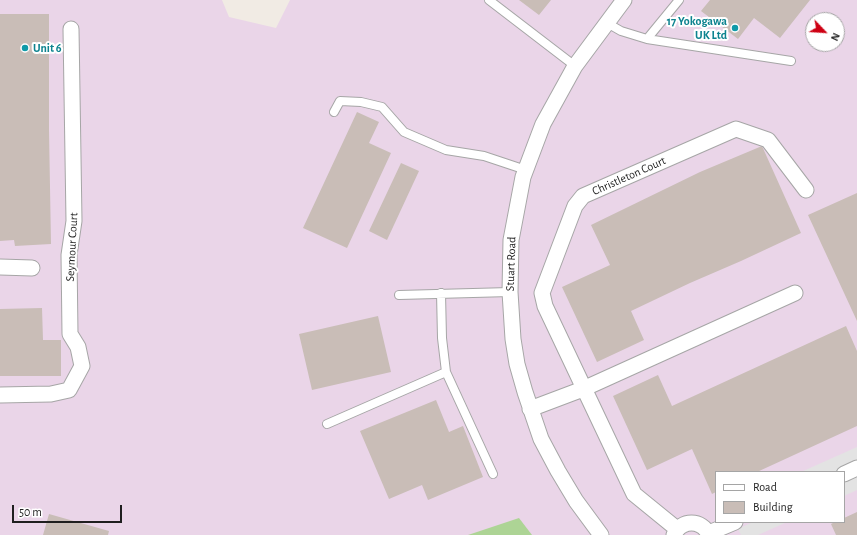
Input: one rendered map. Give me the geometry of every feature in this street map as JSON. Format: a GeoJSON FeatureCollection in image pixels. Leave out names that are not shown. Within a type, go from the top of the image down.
{"type":"FeatureCollection","features":[{"type":"Feature","properties":{"kind":"street","name":"Stuart Road"},"geometry":{"type":"LineString","coordinates":[[601,535],[576,500],[558,471],[541,439],[530,409],[517,364],[513,339],[510,292],[511,240],[523,177],[543,124],[575,66],[624,0]]}},
{"type":"Feature","properties":{"kind":"street","name":"Seymour Court"},"geometry":{"type":"LineString","coordinates":[[0,395],[51,394],[69,390],[82,366],[78,347],[70,334],[69,255],[74,221],[71,29]]}},
{"type":"Feature","properties":{"kind":"street","name":"Christleton Court"},"geometry":{"type":"LineString","coordinates":[[733,523],[709,534],[700,525],[694,523],[688,523],[675,532],[634,494],[545,306],[542,293],[575,206],[583,196],[736,129],[768,140],[806,190]]}},
{"type":"Feature","properties":{"kind":"street"},"geometry":{"type":"LineString","coordinates":[[0,267],[32,268]]}},
{"type":"Feature","properties":{"kind":"street"},"geometry":{"type":"LineString","coordinates":[[530,409],[583,389],[795,294]]}},
{"type":"Feature","properties":{"kind":"street"},"geometry":{"type":"LineString","coordinates":[[845,474],[857,468]]}},
{"type":"Feature","properties":{"kind":"lane"},"geometry":{"type":"LineString","coordinates":[[489,0],[575,66]]}},
{"type":"Feature","properties":{"kind":"lane"},"geometry":{"type":"LineString","coordinates":[[647,39],[679,0]]}},
{"type":"Feature","properties":{"kind":"lane"},"geometry":{"type":"LineString","coordinates":[[607,23],[621,31],[647,39],[791,61]]}},
{"type":"Feature","properties":{"kind":"lane"},"geometry":{"type":"LineString","coordinates":[[334,112],[340,101],[361,102],[382,107],[404,132],[446,150],[484,156],[526,170]]}},
{"type":"Feature","properties":{"kind":"lane"},"geometry":{"type":"LineString","coordinates":[[399,295],[510,292]]}},
{"type":"Feature","properties":{"kind":"lane"},"geometry":{"type":"LineString","coordinates":[[441,293],[442,338],[446,372],[493,474]]}},
{"type":"Feature","properties":{"kind":"lane"},"geometry":{"type":"LineString","coordinates":[[327,424],[446,372]]}},
{"type":"Feature","properties":{"kind":"shaded area"},"geometry":{"type":"Polygon","coordinates":[[[0,0],[222,0],[229,17],[276,28],[290,0],[857,0],[857,535],[0,535],[0,0]]]}},
{"type":"Feature","properties":{"kind":"shaded area"},"geometry":{"type":"Polygon","coordinates":[[[857,447],[857,462],[836,471],[803,471],[857,447]]]}},
{"type":"Feature","properties":{"kind":"shaded area"},"geometry":{"type":"Polygon","coordinates":[[[857,475],[857,490],[845,496],[845,480],[857,475]]]}},
{"type":"Feature","properties":{"kind":"shaded area"},"geometry":{"type":"Polygon","coordinates":[[[751,523],[785,523],[758,535],[741,535],[738,529],[751,523]]]}},
{"type":"Feature","properties":{"kind":"green space"},"geometry":{"type":"Polygon","coordinates":[[[519,518],[532,535],[468,535],[519,518]]]}},
{"type":"Feature","properties":{"kind":"building"},"geometry":{"type":"Polygon","coordinates":[[[519,0],[551,0],[539,15],[519,0]]]}},
{"type":"Feature","properties":{"kind":"building","name":"17 Yokogawa UK Ltd"},"geometry":{"type":"Polygon","coordinates":[[[710,0],[810,0],[780,38],[754,18],[738,39],[701,11],[710,0]]]}},
{"type":"Feature","properties":{"kind":"building"},"geometry":{"type":"Polygon","coordinates":[[[0,14],[49,14],[51,244],[15,246],[14,240],[0,241],[0,14]]]}},
{"type":"Feature","properties":{"kind":"building"},"geometry":{"type":"Polygon","coordinates":[[[357,112],[379,122],[369,143],[391,153],[347,248],[303,228],[357,112]]]}},
{"type":"Feature","properties":{"kind":"building"},"geometry":{"type":"Polygon","coordinates":[[[762,146],[801,233],[631,311],[644,340],[597,362],[562,287],[610,265],[591,225],[700,172],[762,146]]]}},
{"type":"Feature","properties":{"kind":"building"},"geometry":{"type":"Polygon","coordinates":[[[401,163],[419,171],[387,240],[369,231],[401,163]]]}},
{"type":"Feature","properties":{"kind":"building"},"geometry":{"type":"Polygon","coordinates":[[[857,193],[857,321],[808,215],[857,193]]]}},
{"type":"Feature","properties":{"kind":"building"},"geometry":{"type":"Polygon","coordinates":[[[42,308],[43,340],[61,340],[61,376],[0,376],[0,309],[42,308]]]}},
{"type":"Feature","properties":{"kind":"building"},"geometry":{"type":"Polygon","coordinates":[[[378,316],[391,372],[312,390],[299,334],[378,316]]]}},
{"type":"Feature","properties":{"kind":"building"},"geometry":{"type":"Polygon","coordinates":[[[846,326],[857,351],[857,426],[759,471],[715,471],[715,492],[712,494],[692,449],[647,470],[613,396],[658,375],[672,406],[846,326]]]}},
{"type":"Feature","properties":{"kind":"building"},"geometry":{"type":"Polygon","coordinates":[[[436,400],[449,432],[463,426],[483,477],[428,500],[422,485],[389,499],[360,431],[436,400]]]}},
{"type":"Feature","properties":{"kind":"building"},"geometry":{"type":"Polygon","coordinates":[[[857,512],[857,535],[836,535],[831,524],[845,523],[845,518],[857,512]]]}},
{"type":"Feature","properties":{"kind":"building"},"geometry":{"type":"Polygon","coordinates":[[[49,514],[109,531],[108,535],[43,535],[49,514]]]}},
{"type":"Feature","properties":{"kind":"place","name":"17 Yokogawa UK Ltd"},"geometry":{"type":"Point","coordinates":[735,28]}},
{"type":"Feature","properties":{"kind":"place","name":"Unit 6"},"geometry":{"type":"Point","coordinates":[25,48]}}]}
